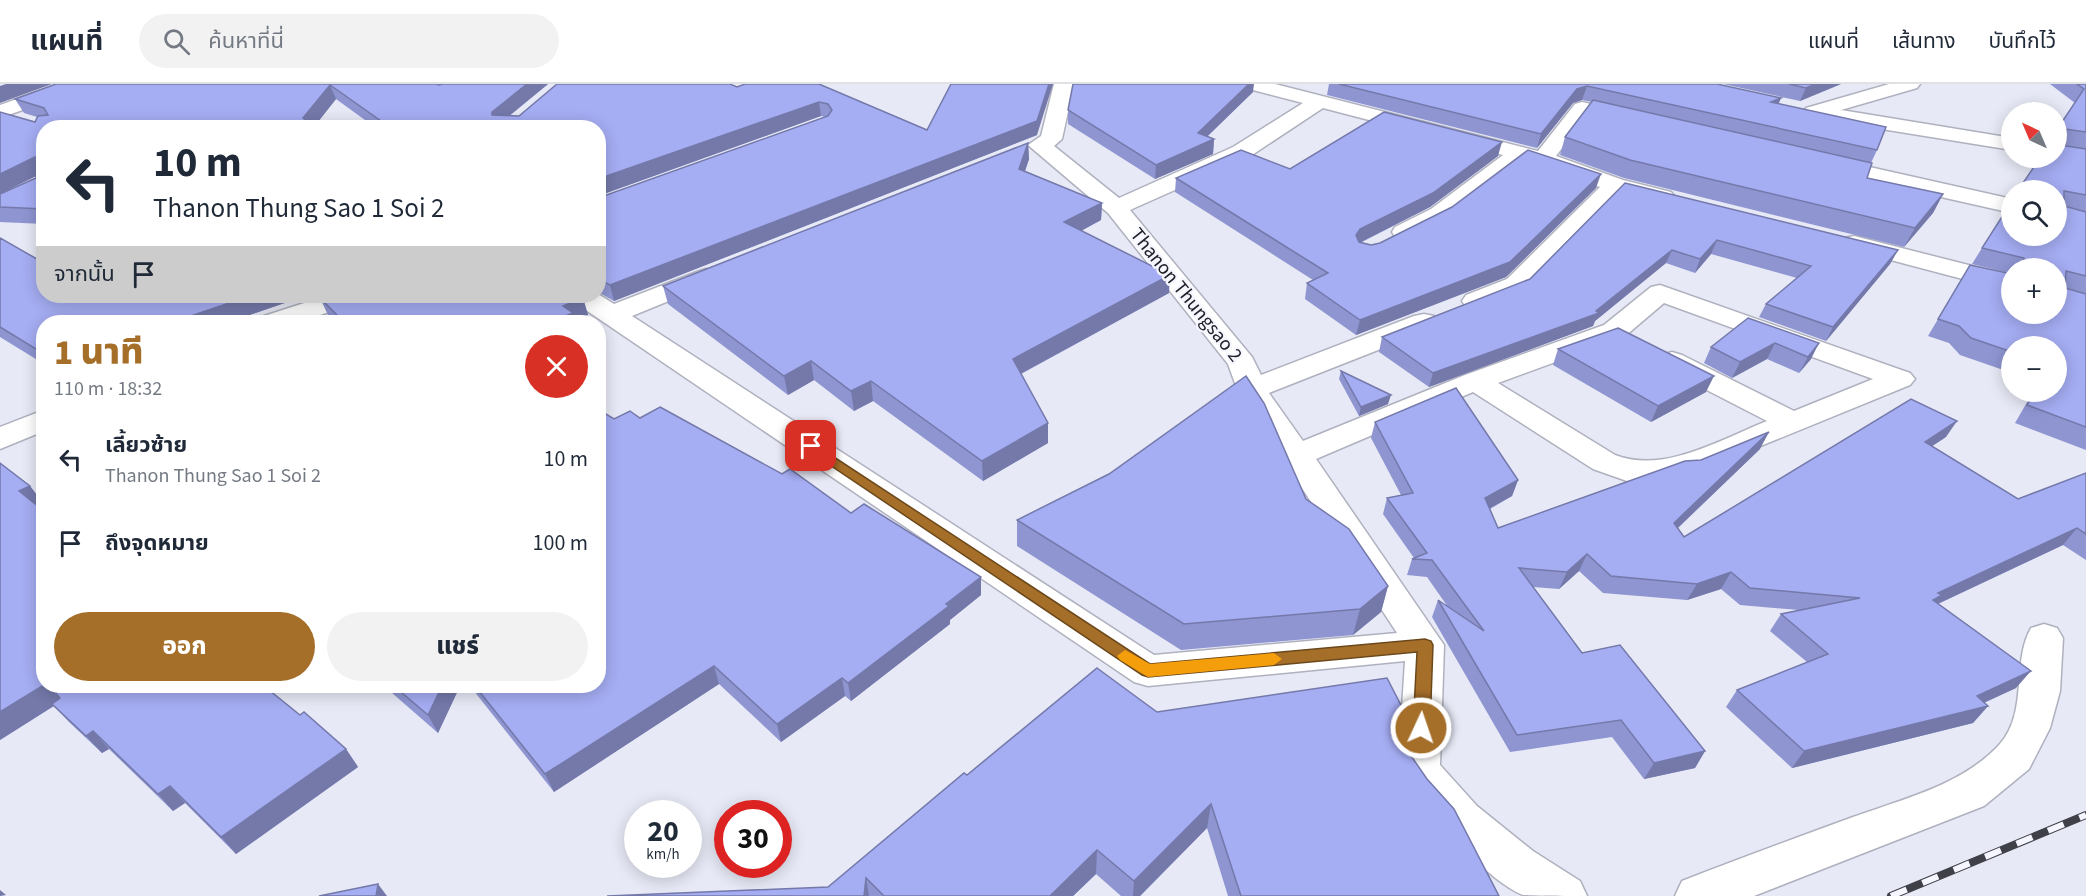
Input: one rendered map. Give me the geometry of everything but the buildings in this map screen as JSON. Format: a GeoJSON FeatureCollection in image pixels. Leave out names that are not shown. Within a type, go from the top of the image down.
{"type":"FeatureCollection","features":[{"type":"Feature","properties":{"kind":"street"},"geometry":{"type":"LineString","coordinates":[[0,113],[77,84]]}},
{"type":"Feature","properties":{"kind":"street","name":"Thanon Thungsao 2"},"geometry":{"type":"LineString","coordinates":[[1064,84],[1052,139],[1028,149],[1116,208],[1242,363],[1252,389],[1425,645]]}},
{"type":"Feature","properties":{"kind":"street"},"geometry":{"type":"LineString","coordinates":[[1252,84],[1543,159],[1614,185],[1683,202]]}},
{"type":"Feature","properties":{"kind":"street"},"geometry":{"type":"LineString","coordinates":[[1910,84],[1813,112],[2001,142]]}},
{"type":"Feature","properties":{"kind":"street"},"geometry":{"type":"LineString","coordinates":[[1116,208],[1241,152],[1319,102]]}},
{"type":"Feature","properties":{"kind":"street"},"geometry":{"type":"LineString","coordinates":[[1543,159],[1582,108],[1651,124]]}},
{"type":"Feature","properties":{"kind":"street"},"geometry":{"type":"LineString","coordinates":[[0,113],[34,124]]}},
{"type":"Feature","properties":{"kind":"street"},"geometry":{"type":"LineString","coordinates":[[1388,240],[1439,214],[1519,154]]}},
{"type":"Feature","properties":{"kind":"street"},"geometry":{"type":"LineString","coordinates":[[1801,158],[2001,203]]}},
{"type":"Feature","properties":{"kind":"street"},"geometry":{"type":"LineString","coordinates":[[1252,389],[1516,285],[1614,185]]}},
{"type":"Feature","properties":{"kind":"street"},"geometry":{"type":"LineString","coordinates":[[1832,238],[2001,281]]}},
{"type":"Feature","properties":{"kind":"street"},"geometry":{"type":"LineString","coordinates":[[613,314],[730,267]]}},
{"type":"Feature","properties":{"kind":"street"},"geometry":{"type":"LineString","coordinates":[[1475,381],[1605,462],[1627,471],[1681,466],[1900,379],[1660,293],[1632,340]]}},
{"type":"Feature","properties":{"kind":"street"},"geometry":{"type":"LineString","coordinates":[[294,315],[330,303]]}},
{"type":"Feature","properties":{"kind":"street"},"geometry":{"type":"LineString","coordinates":[[595,303],[1148,671],[1425,645],[1419,770],[1461,820],[1517,866],[1564,896]]}},
{"type":"Feature","properties":{"kind":"street"},"geometry":{"type":"LineString","coordinates":[[1296,455],[1475,381],[1632,340],[1793,422]]}},
{"type":"Feature","properties":{"kind":"street"},"geometry":{"type":"LineString","coordinates":[[0,439],[36,423]]}},
{"type":"Feature","properties":{"kind":"street"},"geometry":{"type":"LineString","coordinates":[[1698,896],[1969,793],[2014,757],[2030,728],[2040,691],[2044,638]]}},
{"type":"Feature","properties":{"kind":"railway"},"geometry":{"type":"LineString","coordinates":[[1891,896],[2086,815]]}},
{"type":"Feature","properties":{"kind":"slow traffic"},"geometry":{"type":"LineString","coordinates":[[1125,656],[1148,671],[1274,659]]}},
{"type":"Feature","properties":{"kind":"route"},"geometry":{"type":"LineString","coordinates":[[811,446],[1148,671],[1425,645],[1421,728]]}}]}
